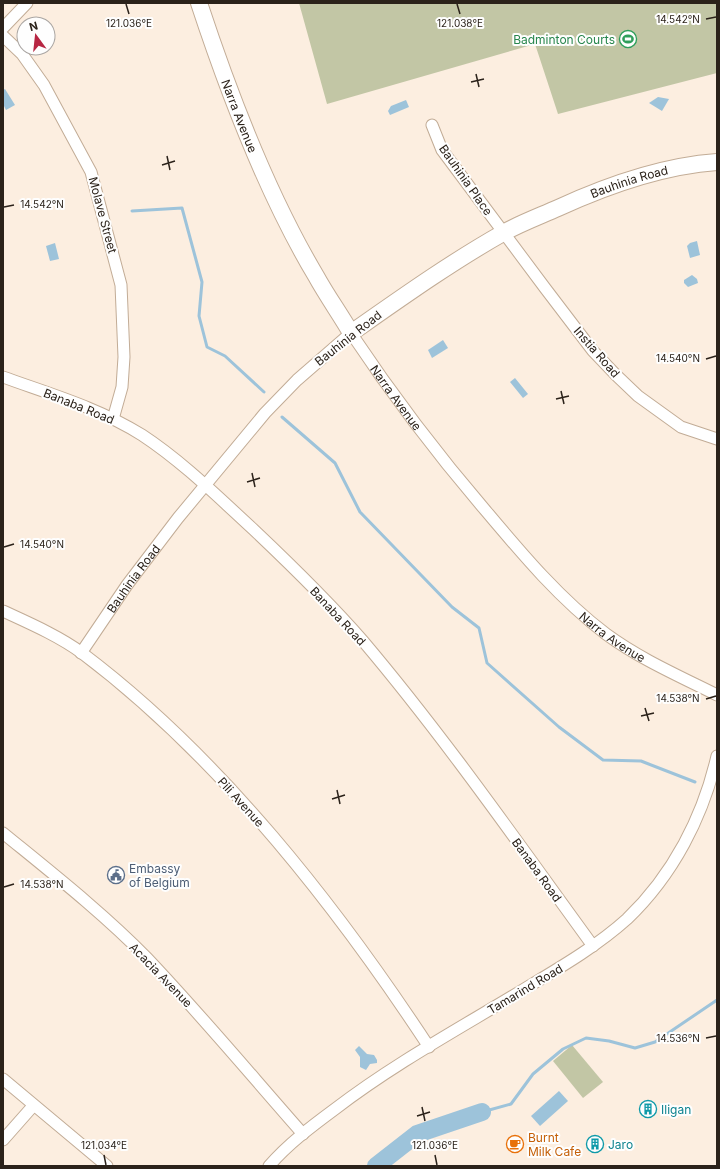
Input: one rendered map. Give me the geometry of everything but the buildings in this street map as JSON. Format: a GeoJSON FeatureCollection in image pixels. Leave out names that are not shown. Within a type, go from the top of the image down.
{"type":"FeatureCollection","features":[{"type":"Feature","properties":{"kind":"street"},"geometry":{"type":"LineString","coordinates":[[3,28],[27,3]]}},
{"type":"Feature","properties":{"kind":"street","name":"Narra Avenue"},"geometry":{"type":"LineString","coordinates":[[199,3],[249,137],[268,181],[315,276],[387,387],[438,454],[533,567],[579,612],[607,635],[642,658],[717,695]]}},
{"type":"Feature","properties":{"kind":"street","name":"Molave Street"},"geometry":{"type":"LineString","coordinates":[[3,36],[22,54],[44,85],[91,172],[121,285],[124,357],[122,387],[113,419]]}},
{"type":"Feature","properties":{"kind":"street","name":"Bauhinia Place"},"geometry":{"type":"LineString","coordinates":[[432,125],[442,150],[504,233]]}},
{"type":"Feature","properties":{"kind":"street","name":"Bauhinia Road"},"geometry":{"type":"LineString","coordinates":[[81,653],[128,586],[205,484],[281,396],[297,380],[352,333],[427,280],[504,233],[600,188],[641,176],[689,165],[717,162]]}},
{"type":"Feature","properties":{"kind":"street","name":"Instia Road"},"geometry":{"type":"LineString","coordinates":[[504,233],[589,345],[616,375],[638,396],[681,427],[717,439]]}},
{"type":"Feature","properties":{"kind":"street","name":"Banaba Road"},"geometry":{"type":"LineString","coordinates":[[3,377],[92,409],[113,419],[153,444],[181,464],[205,484],[278,553],[361,640],[439,735],[592,946]]}},
{"type":"Feature","properties":{"kind":"street","name":"Pili Avenue"},"geometry":{"type":"LineString","coordinates":[[3,610],[81,653],[191,747],[248,809],[343,924],[390,987],[429,1047]]}},
{"type":"Feature","properties":{"kind":"street","name":"Tamarind Road"},"geometry":{"type":"LineString","coordinates":[[269,1166],[303,1134],[358,1091],[592,946],[637,908],[657,885],[683,847],[707,792],[717,756]]}},
{"type":"Feature","properties":{"kind":"street","name":"Acacia Avenue"},"geometry":{"type":"LineString","coordinates":[[3,833],[72,889],[146,958],[220,1037],[303,1134]]}},
{"type":"Feature","properties":{"kind":"street"},"geometry":{"type":"LineString","coordinates":[[3,1079],[32,1106],[107,1166]]}},
{"type":"Feature","properties":{"kind":"street"},"geometry":{"type":"LineString","coordinates":[[3,1140],[32,1106]]}},
{"type":"Feature","properties":{"kind":"green space"},"geometry":{"type":"Polygon","coordinates":[[[299,3],[717,3],[717,73],[558,114],[535,44],[327,104],[299,3]]]}},
{"type":"Feature","properties":{"kind":"green space"},"geometry":{"type":"Polygon","coordinates":[[[572,1045],[603,1082],[583,1098],[553,1061],[572,1045]]]}},
{"type":"Feature","properties":{"kind":"water"},"geometry":{"type":"Polygon","coordinates":[[[5,89],[15,105],[6,110],[3,104],[3,90],[5,89]]]}},
{"type":"Feature","properties":{"kind":"water"},"geometry":{"type":"Polygon","coordinates":[[[658,97],[669,99],[662,111],[649,103],[658,97]]]}},
{"type":"Feature","properties":{"kind":"water"},"geometry":{"type":"Polygon","coordinates":[[[406,100],[409,107],[390,115],[388,111],[391,106],[406,100]]]}},
{"type":"Feature","properties":{"kind":"water"},"geometry":{"type":"Polygon","coordinates":[[[697,241],[700,255],[690,258],[687,246],[690,243],[697,241]]]}},
{"type":"Feature","properties":{"kind":"water"},"geometry":{"type":"Polygon","coordinates":[[[55,243],[59,259],[50,261],[46,246],[55,243]]]}},
{"type":"Feature","properties":{"kind":"water"},"geometry":{"type":"Polygon","coordinates":[[[692,275],[697,279],[698,283],[688,287],[684,283],[684,280],[692,275]]]}},
{"type":"Feature","properties":{"kind":"water"},"geometry":{"type":"Polygon","coordinates":[[[443,340],[448,348],[432,358],[428,350],[443,340]]]}},
{"type":"Feature","properties":{"kind":"water"},"geometry":{"type":"Polygon","coordinates":[[[515,378],[528,394],[523,398],[510,382],[515,378]]]}},
{"type":"Feature","properties":{"kind":"water"},"geometry":{"type":"Polygon","coordinates":[[[359,1046],[367,1054],[374,1055],[377,1060],[377,1063],[370,1064],[366,1070],[360,1067],[360,1057],[355,1050],[359,1046]]]}},
{"type":"Feature","properties":{"kind":"water"},"geometry":{"type":"Polygon","coordinates":[[[559,1091],[568,1101],[540,1126],[531,1116],[559,1091]]]}},
{"type":"Feature","properties":{"kind":"waterway"},"geometry":{"type":"LineString","coordinates":[[132,211],[182,208],[202,282],[199,316],[207,347],[225,356],[264,392]]}},
{"type":"Feature","properties":{"kind":"waterway"},"geometry":{"type":"LineString","coordinates":[[282,417],[335,463],[360,512],[452,607],[479,628],[487,663],[559,727],[603,760],[641,761],[695,782]]}},
{"type":"Feature","properties":{"kind":"waterway"},"geometry":{"type":"LineString","coordinates":[[482,1112],[511,1104],[533,1074],[563,1049],[586,1038],[609,1041],[635,1048],[655,1042],[717,1000]]}},
{"type":"Feature","properties":{"kind":"waterway"},"geometry":{"type":"LineString","coordinates":[[376,1166],[417,1134],[482,1112]]}},
{"type":"Feature","properties":{"kind":"place","name":"Badminton Courts"},"geometry":{"type":"Point","coordinates":[628,39]}},
{"type":"Feature","properties":{"kind":"place","name":"Embassy of Belgium"},"geometry":{"type":"Point","coordinates":[116,875]}},
{"type":"Feature","properties":{"kind":"place","name":"Iligan"},"geometry":{"type":"Point","coordinates":[648,1109]}},
{"type":"Feature","properties":{"kind":"place","name":"Burnt Milk Cafe"},"geometry":{"type":"Point","coordinates":[515,1144]}},
{"type":"Feature","properties":{"kind":"place","name":"Jaro"},"geometry":{"type":"Point","coordinates":[595,1144]}}]}
